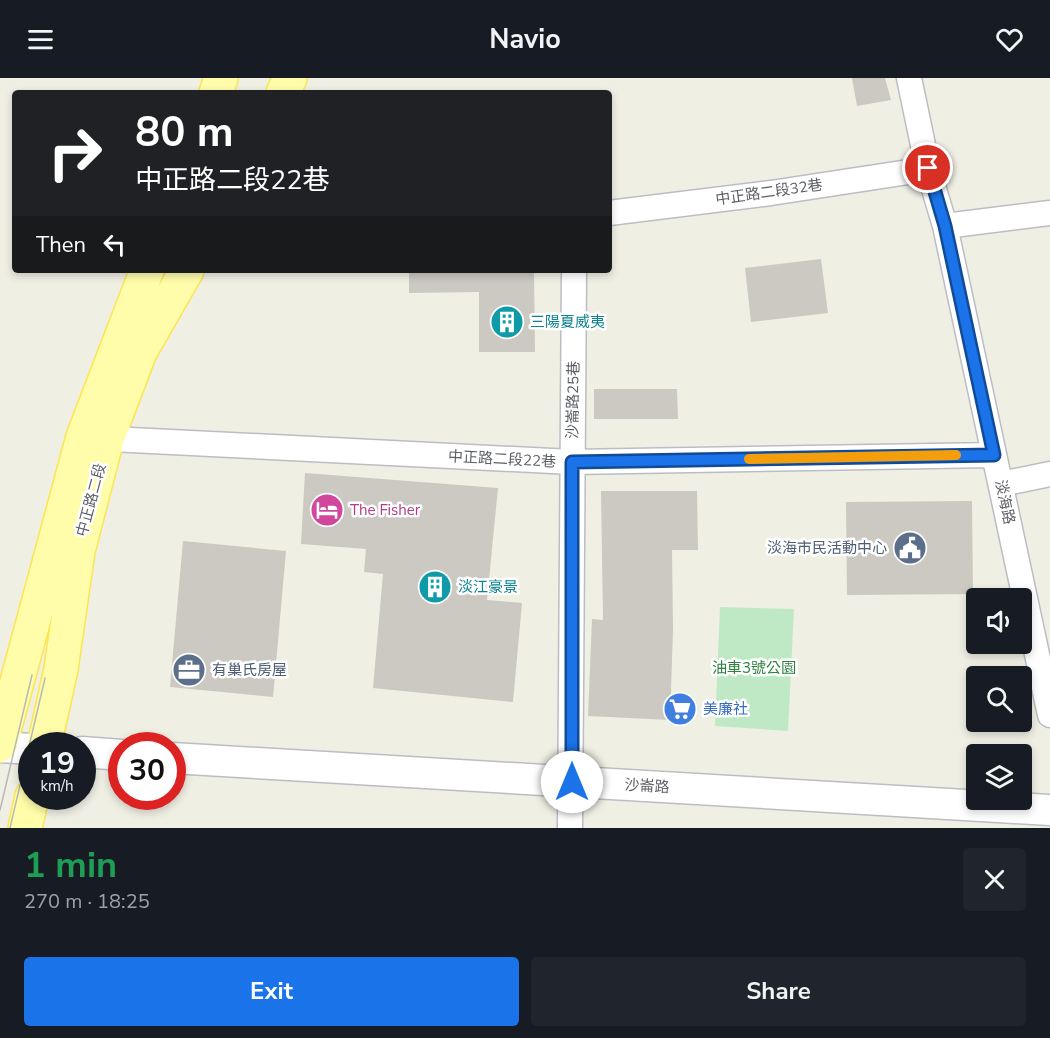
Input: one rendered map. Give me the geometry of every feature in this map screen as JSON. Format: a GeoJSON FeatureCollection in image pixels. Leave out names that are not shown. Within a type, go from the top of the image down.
{"type":"FeatureCollection","features":[{"type":"Feature","properties":{"kind":"main road","name":"中正路二段"},"geometry":{"type":"LineString","coordinates":[[0,746],[146,273]]}},
{"type":"Feature","properties":{"kind":"main road","name":"中正路二段"},"geometry":{"type":"LineString","coordinates":[[47,732],[61,669],[95,438],[140,352],[185,273]]}},
{"type":"Feature","properties":{"kind":"main road"},"geometry":{"type":"LineString","coordinates":[[25,828],[29,810]]}},
{"type":"Feature","properties":{"kind":"street","name":"淡海路"},"geometry":{"type":"LineString","coordinates":[[909,78],[928,168],[945,226],[1050,715]]}},
{"type":"Feature","properties":{"kind":"street","name":"中正路二段32巷"},"geometry":{"type":"LineString","coordinates":[[612,213],[771,193],[928,168]]}},
{"type":"Feature","properties":{"kind":"street"},"geometry":{"type":"LineString","coordinates":[[945,226],[1050,213]]}},
{"type":"Feature","properties":{"kind":"street","name":"沙崙路25巷"},"geometry":{"type":"LineString","coordinates":[[570,828],[574,273]]}},
{"type":"Feature","properties":{"kind":"street","name":"中正路二段22巷"},"geometry":{"type":"LineString","coordinates":[[95,438],[572,462],[994,455]]}},
{"type":"Feature","properties":{"kind":"street"},"geometry":{"type":"LineString","coordinates":[[1001,484],[1050,474]]}},
{"type":"Feature","properties":{"kind":"street"},"geometry":{"type":"LineString","coordinates":[[0,746],[18,748]]}},
{"type":"Feature","properties":{"kind":"street","name":"沙崙路"},"geometry":{"type":"LineString","coordinates":[[186,759],[1050,810]]}},
{"type":"Feature","properties":{"kind":"green space","name":"油車3號公園"},"geometry":{"type":"Polygon","coordinates":[[[720,607],[794,609],[788,731],[715,726],[720,607]]]}},
{"type":"Feature","properties":{"kind":"building"},"geometry":{"type":"Polygon","coordinates":[[[852,78],[885,78],[891,100],[857,106],[852,78]]]}},
{"type":"Feature","properties":{"kind":"building"},"geometry":{"type":"Polygon","coordinates":[[[821,259],[828,313],[751,322],[745,268],[821,259]]]}},
{"type":"Feature","properties":{"kind":"building","name":"三陽夏威夷"},"geometry":{"type":"Polygon","coordinates":[[[409,273],[534,273],[535,352],[479,352],[479,292],[409,293],[409,273]]]}},
{"type":"Feature","properties":{"kind":"building"},"geometry":{"type":"Polygon","coordinates":[[[594,389],[677,389],[678,419],[594,419],[594,389]]]}},
{"type":"Feature","properties":{"kind":"building","name":"淡江豪景"},"geometry":{"type":"Polygon","coordinates":[[[305,473],[498,488],[487,600],[522,603],[513,702],[373,688],[383,574],[364,572],[366,549],[301,544],[305,473]]]}},
{"type":"Feature","properties":{"kind":"building"},"geometry":{"type":"Polygon","coordinates":[[[601,491],[697,491],[698,550],[672,550],[673,630],[670,720],[588,716],[592,619],[603,620],[601,491]]]}},
{"type":"Feature","properties":{"kind":"building","name":"淡海市民活動中心"},"geometry":{"type":"Polygon","coordinates":[[[972,501],[973,588],[966,588],[966,594],[847,595],[846,502],[972,501]]]}},
{"type":"Feature","properties":{"kind":"building"},"geometry":{"type":"Polygon","coordinates":[[[183,541],[286,551],[273,697],[170,687],[183,541]]]}},
{"type":"Feature","properties":{"kind":"tram line"},"geometry":{"type":"LineString","coordinates":[[0,810],[32,675]]}},
{"type":"Feature","properties":{"kind":"tram line"},"geometry":{"type":"LineString","coordinates":[[10,828],[45,678]]}},
{"type":"Feature","properties":{"kind":"slow traffic"},"geometry":{"type":"LineString","coordinates":[[749,459],[956,455]]}},
{"type":"Feature","properties":{"kind":"place","name":"三陽夏威夷"},"geometry":{"type":"Point","coordinates":[507,322]}},
{"type":"Feature","properties":{"kind":"place","name":"The Fisher"},"geometry":{"type":"Point","coordinates":[327,510]}},
{"type":"Feature","properties":{"kind":"place","name":"淡海市民活動中心"},"geometry":{"type":"Point","coordinates":[910,548]}},
{"type":"Feature","properties":{"kind":"place","name":"淡江豪景"},"geometry":{"type":"Point","coordinates":[435,587]}},
{"type":"Feature","properties":{"kind":"place","name":"有巢氏房屋"},"geometry":{"type":"Point","coordinates":[189,670]}},
{"type":"Feature","properties":{"kind":"place","name":"美廉社"},"geometry":{"type":"Point","coordinates":[680,709]}},
{"type":"Feature","properties":{"kind":"route"},"geometry":{"type":"LineString","coordinates":[[572,782],[572,462],[994,455],[945,226],[928,168]]}}]}
